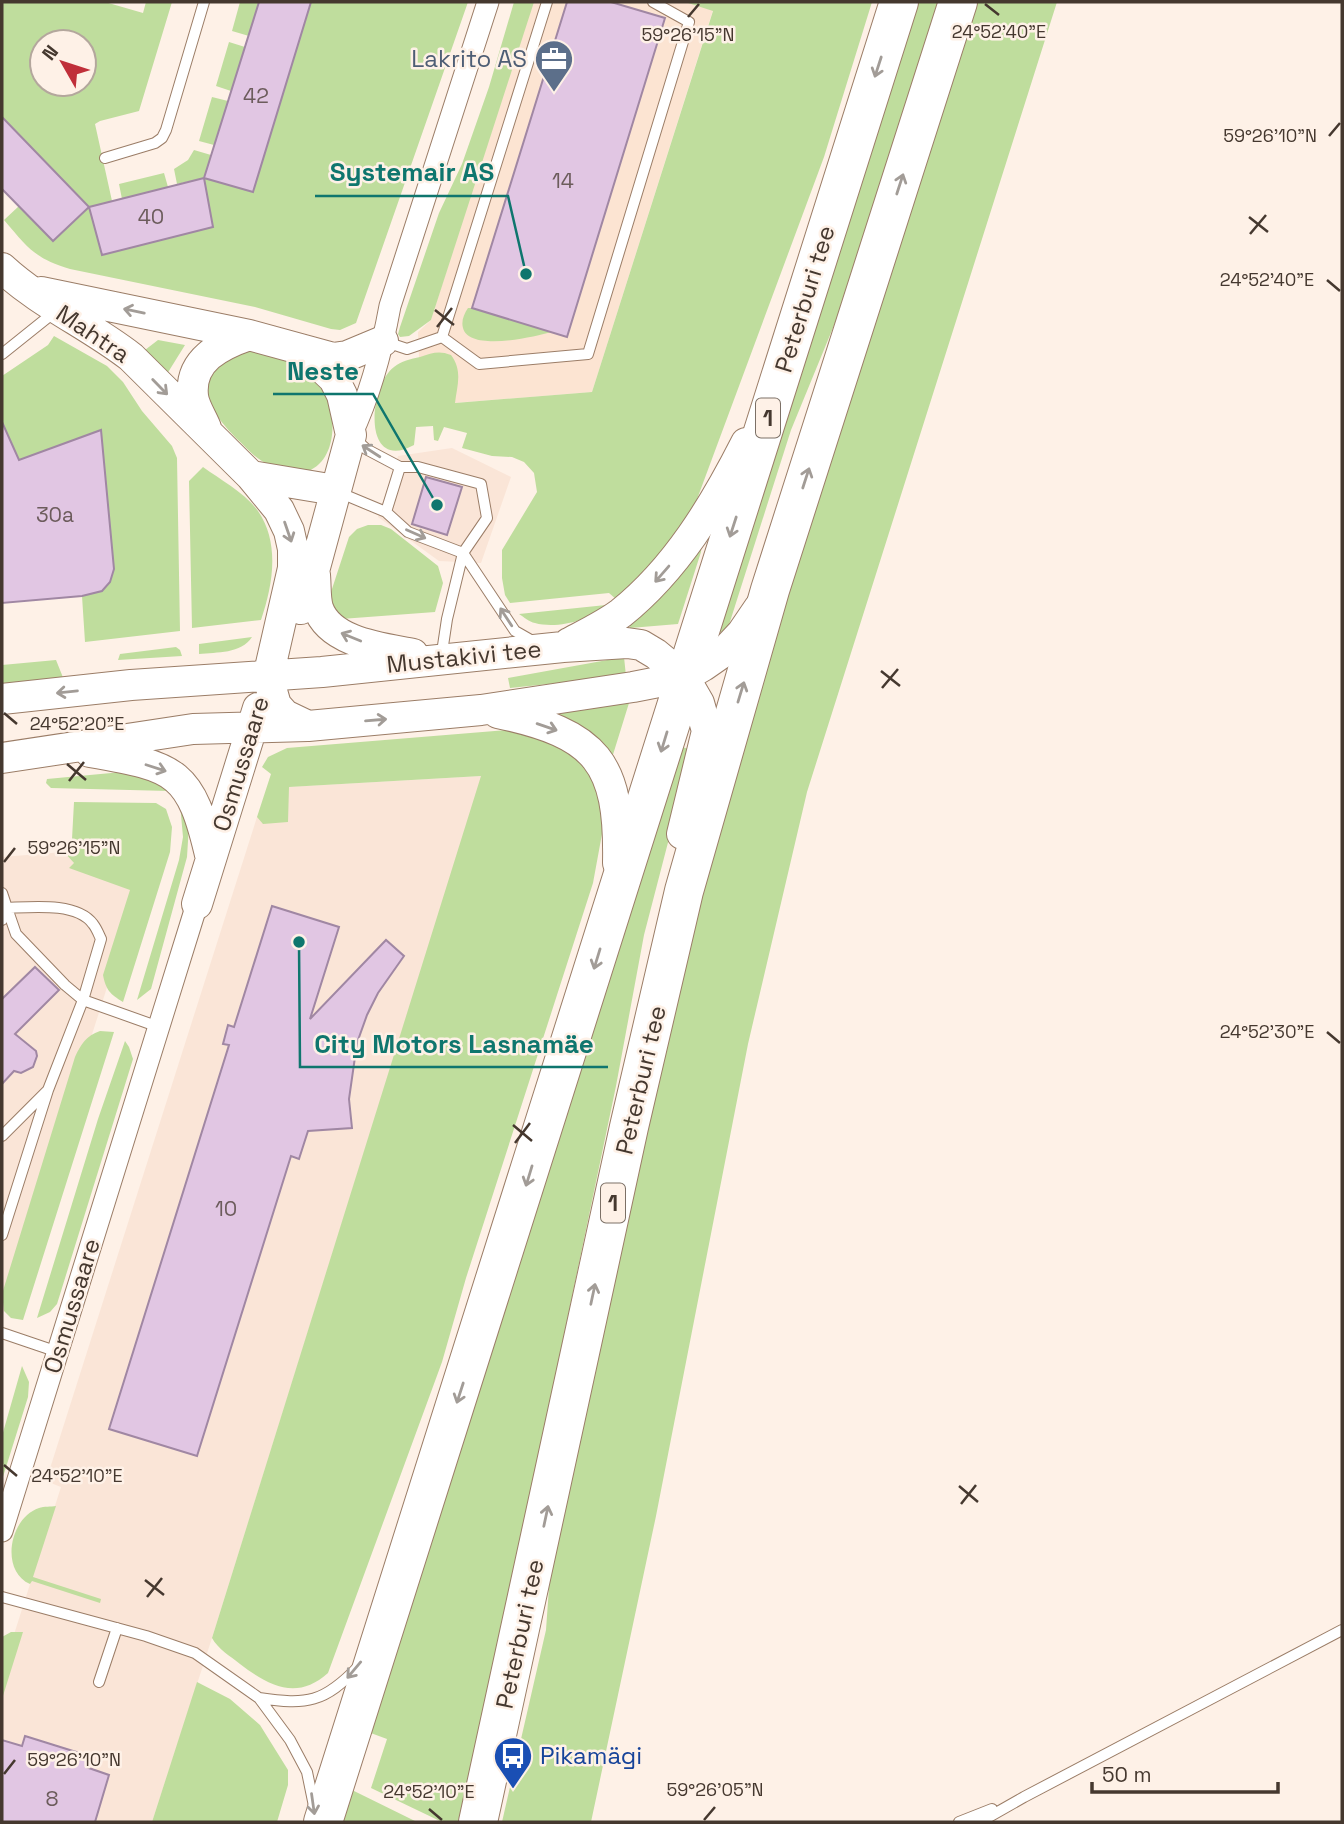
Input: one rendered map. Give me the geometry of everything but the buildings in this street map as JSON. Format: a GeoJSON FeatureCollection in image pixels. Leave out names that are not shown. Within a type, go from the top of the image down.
{"type":"FeatureCollection","features":[{"type":"Feature","properties":{"kind":"highway","name":"Peterburi tee"},"geometry":{"type":"LineString","coordinates":[[323,1822],[899,2]]}},
{"type":"Feature","properties":{"kind":"highway","name":"Peterburi tee"},"geometry":{"type":"LineString","coordinates":[[478,1822],[629,1127],[684,891],[770,590],[958,2]]}},
{"type":"Feature","properties":{"kind":"main road","name":"Mahtra"},"geometry":{"type":"LineString","coordinates":[[2,268],[57,310],[131,357],[210,436]]}},
{"type":"Feature","properties":{"kind":"main road"},"geometry":{"type":"LineString","coordinates":[[27,289],[249,335],[333,358],[347,356],[383,341]]}},
{"type":"Feature","properties":{"kind":"main road"},"geometry":{"type":"LineString","coordinates":[[249,335],[220,345],[209,353],[200,364],[193,381],[193,398],[210,436],[251,476],[279,510],[289,531],[293,568],[278,634],[271,687],[285,715],[308,726]]}},
{"type":"Feature","properties":{"kind":"main road"},"geometry":{"type":"LineString","coordinates":[[295,348],[315,361],[334,379],[342,395],[351,435]]}},
{"type":"Feature","properties":{"kind":"main road","name":"Mustakivi tee"},"geometry":{"type":"LineString","coordinates":[[2,699],[131,685],[190,682],[271,687],[322,672],[563,647],[619,614],[661,576],[696,530],[728,479],[784,368]]}},
{"type":"Feature","properties":{"kind":"main road","name":"Osmussaare"},"geometry":{"type":"LineString","coordinates":[[197,904],[252,726],[291,638],[314,571],[351,435]]}},
{"type":"Feature","properties":{"kind":"main road"},"geometry":{"type":"LineString","coordinates":[[251,476],[335,490]]}},
{"type":"Feature","properties":{"kind":"main road"},"geometry":{"type":"LineString","coordinates":[[314,571],[318,609],[327,623],[342,635],[376,646],[441,659]]}},
{"type":"Feature","properties":{"kind":"main road","name":"Peterburi tee"},"geometry":{"type":"LineString","coordinates":[[684,677],[726,650],[742,633],[770,590]]}},
{"type":"Feature","properties":{"kind":"main road"},"geometry":{"type":"LineString","coordinates":[[190,682],[237,668],[254,658],[278,634]]}},
{"type":"Feature","properties":{"kind":"main road"},"geometry":{"type":"LineString","coordinates":[[563,647],[627,643],[641,645],[684,677],[699,703],[707,731],[647,984],[629,1127]]}},
{"type":"Feature","properties":{"kind":"main road"},"geometry":{"type":"LineString","coordinates":[[7,762],[66,748],[193,729],[308,726],[481,710],[684,677]]}},
{"type":"Feature","properties":{"kind":"main road"},"geometry":{"type":"LineString","coordinates":[[193,729],[228,714],[252,696],[271,687]]}},
{"type":"Feature","properties":{"kind":"main road"},"geometry":{"type":"LineString","coordinates":[[481,710],[525,719],[565,733],[592,752],[606,773],[619,820],[618,892]]}},
{"type":"Feature","properties":{"kind":"main road"},"geometry":{"type":"LineString","coordinates":[[239,773],[265,745],[308,726]]}},
{"type":"Feature","properties":{"kind":"main road"},"geometry":{"type":"LineString","coordinates":[[66,748],[165,769],[184,784],[197,809],[211,860]]}},
{"type":"Feature","properties":{"kind":"street","name":"Osmussaare"},"geometry":{"type":"LineString","coordinates":[[351,435],[361,413],[383,341],[390,306],[488,2]]}},
{"type":"Feature","properties":{"kind":"street","name":"Osmussaare"},"geometry":{"type":"LineString","coordinates":[[2,1531],[197,904]]}},
{"type":"Feature","properties":{"kind":"lane"},"geometry":{"type":"LineString","coordinates":[[105,158],[155,143],[162,138],[204,2]]}},
{"type":"Feature","properties":{"kind":"lane"},"geometry":{"type":"LineString","coordinates":[[442,337],[547,2]]}},
{"type":"Feature","properties":{"kind":"lane"},"geometry":{"type":"LineString","coordinates":[[442,337],[479,364],[588,354],[689,22],[653,2]]}},
{"type":"Feature","properties":{"kind":"lane"},"geometry":{"type":"LineString","coordinates":[[2,354],[57,310]]}},
{"type":"Feature","properties":{"kind":"lane"},"geometry":{"type":"LineString","coordinates":[[383,341],[407,349],[442,337]]}},
{"type":"Feature","properties":{"kind":"lane"},"geometry":{"type":"LineString","coordinates":[[351,435],[366,449],[400,467],[418,467],[481,484],[487,519],[463,553],[447,618],[441,659]]}},
{"type":"Feature","properties":{"kind":"lane"},"geometry":{"type":"LineString","coordinates":[[386,512],[400,467]]}},
{"type":"Feature","properties":{"kind":"lane"},"geometry":{"type":"LineString","coordinates":[[335,490],[386,512],[408,532],[463,553],[515,631],[534,643],[563,647]]}},
{"type":"Feature","properties":{"kind":"lane"},"geometry":{"type":"LineString","coordinates":[[2,893],[16,934],[65,985],[83,1000],[159,1027]]}},
{"type":"Feature","properties":{"kind":"lane"},"geometry":{"type":"LineString","coordinates":[[2,1235],[48,1090],[83,1000],[101,939],[92,922],[71,910],[48,907],[8,908]]}},
{"type":"Feature","properties":{"kind":"lane"},"geometry":{"type":"LineString","coordinates":[[2,920],[8,908]]}},
{"type":"Feature","properties":{"kind":"lane"},"geometry":{"type":"LineString","coordinates":[[2,1136],[48,1090]]}},
{"type":"Feature","properties":{"kind":"lane"},"geometry":{"type":"LineString","coordinates":[[2,1333],[58,1352]]}},
{"type":"Feature","properties":{"kind":"lane"},"geometry":{"type":"LineString","coordinates":[[259,1698],[295,1703],[311,1700],[345,1680],[360,1665],[398,1589]]}},
{"type":"Feature","properties":{"kind":"lane"},"geometry":{"type":"LineString","coordinates":[[2,1597],[117,1628],[195,1653],[259,1698],[290,1740],[307,1772],[315,1822]]}},
{"type":"Feature","properties":{"kind":"lane"},"geometry":{"type":"LineString","coordinates":[[99,1682],[117,1628]]}},
{"type":"Feature","properties":{"kind":"lane"},"geometry":{"type":"LineString","coordinates":[[980,1822],[1342,1630]]}},
{"type":"Feature","properties":{"kind":"lane"},"geometry":{"type":"LineString","coordinates":[[960,1822],[1024,1797]]}},
{"type":"Feature","properties":{"kind":"shaded area"},"geometry":{"type":"Polygon","coordinates":[[[531,2],[712,2],[713,10],[592,392],[403,407],[419,357],[418,332],[431,320],[531,2]]]}},
{"type":"Feature","properties":{"kind":"shaded area"},"geometry":{"type":"Polygon","coordinates":[[[452,448],[511,477],[481,563],[439,561],[378,517],[398,456],[452,448]]]}},
{"type":"Feature","properties":{"kind":"shaded area"},"geometry":{"type":"Polygon","coordinates":[[[482,776],[152,1822],[2,1822],[2,1672],[61,1487],[46,1481],[257,817],[288,787],[482,776]]]}},
{"type":"Feature","properties":{"kind":"shaded area"},"geometry":{"type":"Polygon","coordinates":[[[64,852],[74,863],[138,890],[2,1317],[2,857],[64,852]]]}},
{"type":"Feature","properties":{"kind":"green space"},"geometry":{"type":"Polygon","coordinates":[[[2,2],[105,2],[143,13],[146,2],[172,2],[139,111],[95,124],[112,201],[89,208],[103,255],[212,227],[204,178],[253,191],[311,2],[468,2],[356,323],[340,330],[331,329],[255,307],[70,269],[40,256],[26,245],[4,220],[19,206],[53,241],[89,207],[2,117],[2,2]]]}},
{"type":"Feature","properties":{"kind":"green space"},"geometry":{"type":"Polygon","coordinates":[[[240,2],[259,2],[249,36],[232,31],[240,2]]]}},
{"type":"Feature","properties":{"kind":"green space"},"geometry":{"type":"Polygon","coordinates":[[[514,2],[534,2],[431,320],[409,336],[400,337],[400,327],[439,213],[462,164],[489,87],[514,2]]]}},
{"type":"Feature","properties":{"kind":"green space"},"geometry":{"type":"Polygon","coordinates":[[[685,2],[872,2],[824,157],[693,510],[677,539],[617,600],[609,593],[510,603],[505,595],[502,578],[502,550],[537,492],[534,473],[524,462],[512,457],[492,456],[462,448],[467,433],[444,427],[438,441],[434,440],[433,426],[416,427],[414,445],[397,451],[385,448],[378,438],[375,424],[379,391],[386,377],[397,365],[439,352],[451,355],[457,367],[455,403],[592,392],[713,11],[685,2]]]}},
{"type":"Feature","properties":{"kind":"green space"},"geometry":{"type":"Polygon","coordinates":[[[915,2],[939,2],[853,279],[791,430],[728,628],[711,638],[915,2]]]}},
{"type":"Feature","properties":{"kind":"green space"},"geometry":{"type":"Polygon","coordinates":[[[973,2],[1057,2],[807,792],[748,1044],[656,1516],[591,1822],[502,1822],[546,1630],[550,1573],[612,1253],[745,725],[973,2]]]}},
{"type":"Feature","properties":{"kind":"green space"},"geometry":{"type":"Polygon","coordinates":[[[229,42],[245,47],[231,91],[216,86],[229,42]]]}},
{"type":"Feature","properties":{"kind":"green space"},"geometry":{"type":"Polygon","coordinates":[[[212,97],[228,101],[214,145],[199,141],[212,97]]]}},
{"type":"Feature","properties":{"kind":"green space"},"geometry":{"type":"Polygon","coordinates":[[[194,150],[211,155],[204,178],[177,184],[174,169],[188,160],[194,150]]]}},
{"type":"Feature","properties":{"kind":"green space"},"geometry":{"type":"Polygon","coordinates":[[[164,173],[168,187],[122,199],[119,184],[164,173]]]}},
{"type":"Feature","properties":{"kind":"green space"},"geometry":{"type":"Polygon","coordinates":[[[468,308],[551,332],[503,341],[477,339],[468,335],[463,328],[463,318],[468,308]]]}},
{"type":"Feature","properties":{"kind":"green space"},"geometry":{"type":"Polygon","coordinates":[[[54,336],[107,366],[123,382],[142,411],[172,446],[177,458],[180,631],[85,642],[82,596],[107,585],[114,569],[101,431],[16,461],[12,443],[2,422],[2,376],[48,345],[54,336]]]}},
{"type":"Feature","properties":{"kind":"green space"},"geometry":{"type":"Polygon","coordinates":[[[158,340],[185,345],[167,374],[145,350],[158,340]]]}},
{"type":"Feature","properties":{"kind":"green space"},"geometry":{"type":"Polygon","coordinates":[[[246,349],[278,356],[301,365],[318,378],[325,391],[330,406],[332,438],[328,452],[320,463],[308,471],[261,461],[230,432],[211,405],[207,385],[211,375],[218,365],[246,349]]]}},
{"type":"Feature","properties":{"kind":"green space"},"geometry":{"type":"Polygon","coordinates":[[[203,467],[246,498],[265,523],[272,550],[272,564],[269,593],[261,620],[192,628],[189,481],[203,467]]]}},
{"type":"Feature","properties":{"kind":"green space"},"geometry":{"type":"Polygon","coordinates":[[[368,525],[381,525],[391,529],[438,566],[443,583],[435,612],[341,619],[333,608],[331,592],[349,537],[357,529],[368,525]]]}},
{"type":"Feature","properties":{"kind":"green space"},"geometry":{"type":"Polygon","coordinates":[[[702,538],[701,552],[678,624],[630,628],[627,615],[702,538]]]}},
{"type":"Feature","properties":{"kind":"green space"},"geometry":{"type":"Polygon","coordinates":[[[606,605],[592,615],[563,624],[543,625],[529,621],[519,614],[606,605]]]}},
{"type":"Feature","properties":{"kind":"green space"},"geometry":{"type":"Polygon","coordinates":[[[252,637],[242,647],[199,654],[199,644],[252,637]]]}},
{"type":"Feature","properties":{"kind":"green space"},"geometry":{"type":"Polygon","coordinates":[[[176,647],[182,656],[118,660],[120,654],[176,647]]]}},
{"type":"Feature","properties":{"kind":"green space"},"geometry":{"type":"Polygon","coordinates":[[[624,657],[626,676],[510,688],[508,678],[624,657]]]}},
{"type":"Feature","properties":{"kind":"green space"},"geometry":{"type":"Polygon","coordinates":[[[56,660],[64,680],[2,685],[2,665],[56,660]]]}},
{"type":"Feature","properties":{"kind":"green space"},"geometry":{"type":"Polygon","coordinates":[[[629,703],[611,761],[546,713],[629,703]]]}},
{"type":"Feature","properties":{"kind":"green space"},"geometry":{"type":"Polygon","coordinates":[[[518,729],[581,756],[605,801],[593,883],[466,1278],[442,1362],[328,1673],[317,1682],[305,1686],[283,1687],[251,1672],[224,1652],[212,1638],[481,776],[289,787],[288,822],[263,824],[257,817],[271,774],[262,767],[268,757],[287,748],[518,729]]]}},
{"type":"Feature","properties":{"kind":"green space"},"geometry":{"type":"Polygon","coordinates":[[[679,746],[692,750],[644,935],[616,1086],[525,1522],[458,1822],[442,1822],[371,1788],[387,1739],[368,1732],[679,746]]]}},
{"type":"Feature","properties":{"kind":"green space"},"geometry":{"type":"Polygon","coordinates":[[[122,772],[139,773],[169,791],[51,788],[46,783],[47,779],[122,772]]]}},
{"type":"Feature","properties":{"kind":"green space"},"geometry":{"type":"Polygon","coordinates":[[[74,802],[156,803],[166,809],[172,827],[170,852],[123,1002],[109,991],[103,975],[130,890],[69,868],[74,863],[64,852],[72,839],[74,802]]]}},
{"type":"Feature","properties":{"kind":"green space"},"geometry":{"type":"Polygon","coordinates":[[[180,804],[189,825],[187,857],[151,989],[137,1000],[179,860],[183,837],[180,804]]]}},
{"type":"Feature","properties":{"kind":"green space"},"geometry":{"type":"Polygon","coordinates":[[[100,1031],[114,1032],[23,1320],[11,1318],[4,1311],[2,1294],[75,1057],[85,1041],[100,1031]]]}},
{"type":"Feature","properties":{"kind":"green space"},"geometry":{"type":"Polygon","coordinates":[[[125,1041],[133,1059],[57,1304],[50,1312],[37,1318],[98,1119],[125,1041]]]}},
{"type":"Feature","properties":{"kind":"green space"},"geometry":{"type":"Polygon","coordinates":[[[22,1366],[29,1382],[28,1397],[2,1480],[2,1436],[22,1366]]]}},
{"type":"Feature","properties":{"kind":"green space"},"geometry":{"type":"Polygon","coordinates":[[[56,1506],[33,1577],[101,1599],[100,1603],[32,1581],[30,1584],[15,1568],[12,1545],[21,1522],[39,1508],[56,1506]]]}},
{"type":"Feature","properties":{"kind":"green space"},"geometry":{"type":"Polygon","coordinates":[[[11,1632],[23,1632],[2,1699],[2,1637],[11,1632]]]}},
{"type":"Feature","properties":{"kind":"green space"},"geometry":{"type":"Polygon","coordinates":[[[197,1682],[230,1699],[260,1725],[288,1770],[288,1785],[277,1822],[152,1822],[197,1682]]]}},
{"type":"Feature","properties":{"kind":"green space"},"geometry":{"type":"Polygon","coordinates":[[[352,1790],[417,1822],[341,1822],[352,1790]]]}},
{"type":"Feature","properties":{"kind":"place","name":"Lakrito AS"},"geometry":{"type":"Point","coordinates":[554,93]}},
{"type":"Feature","properties":{"kind":"place","name":"Systemair AS"},"geometry":{"type":"Point","coordinates":[526,274]}},
{"type":"Feature","properties":{"kind":"place","name":"Neste"},"geometry":{"type":"Point","coordinates":[437,505]}},
{"type":"Feature","properties":{"kind":"place","name":"City Motors Lasnamäe"},"geometry":{"type":"Point","coordinates":[299,942]}},
{"type":"Feature","properties":{"kind":"place","name":"Pikamägi"},"geometry":{"type":"Point","coordinates":[513,1790]}}]}
